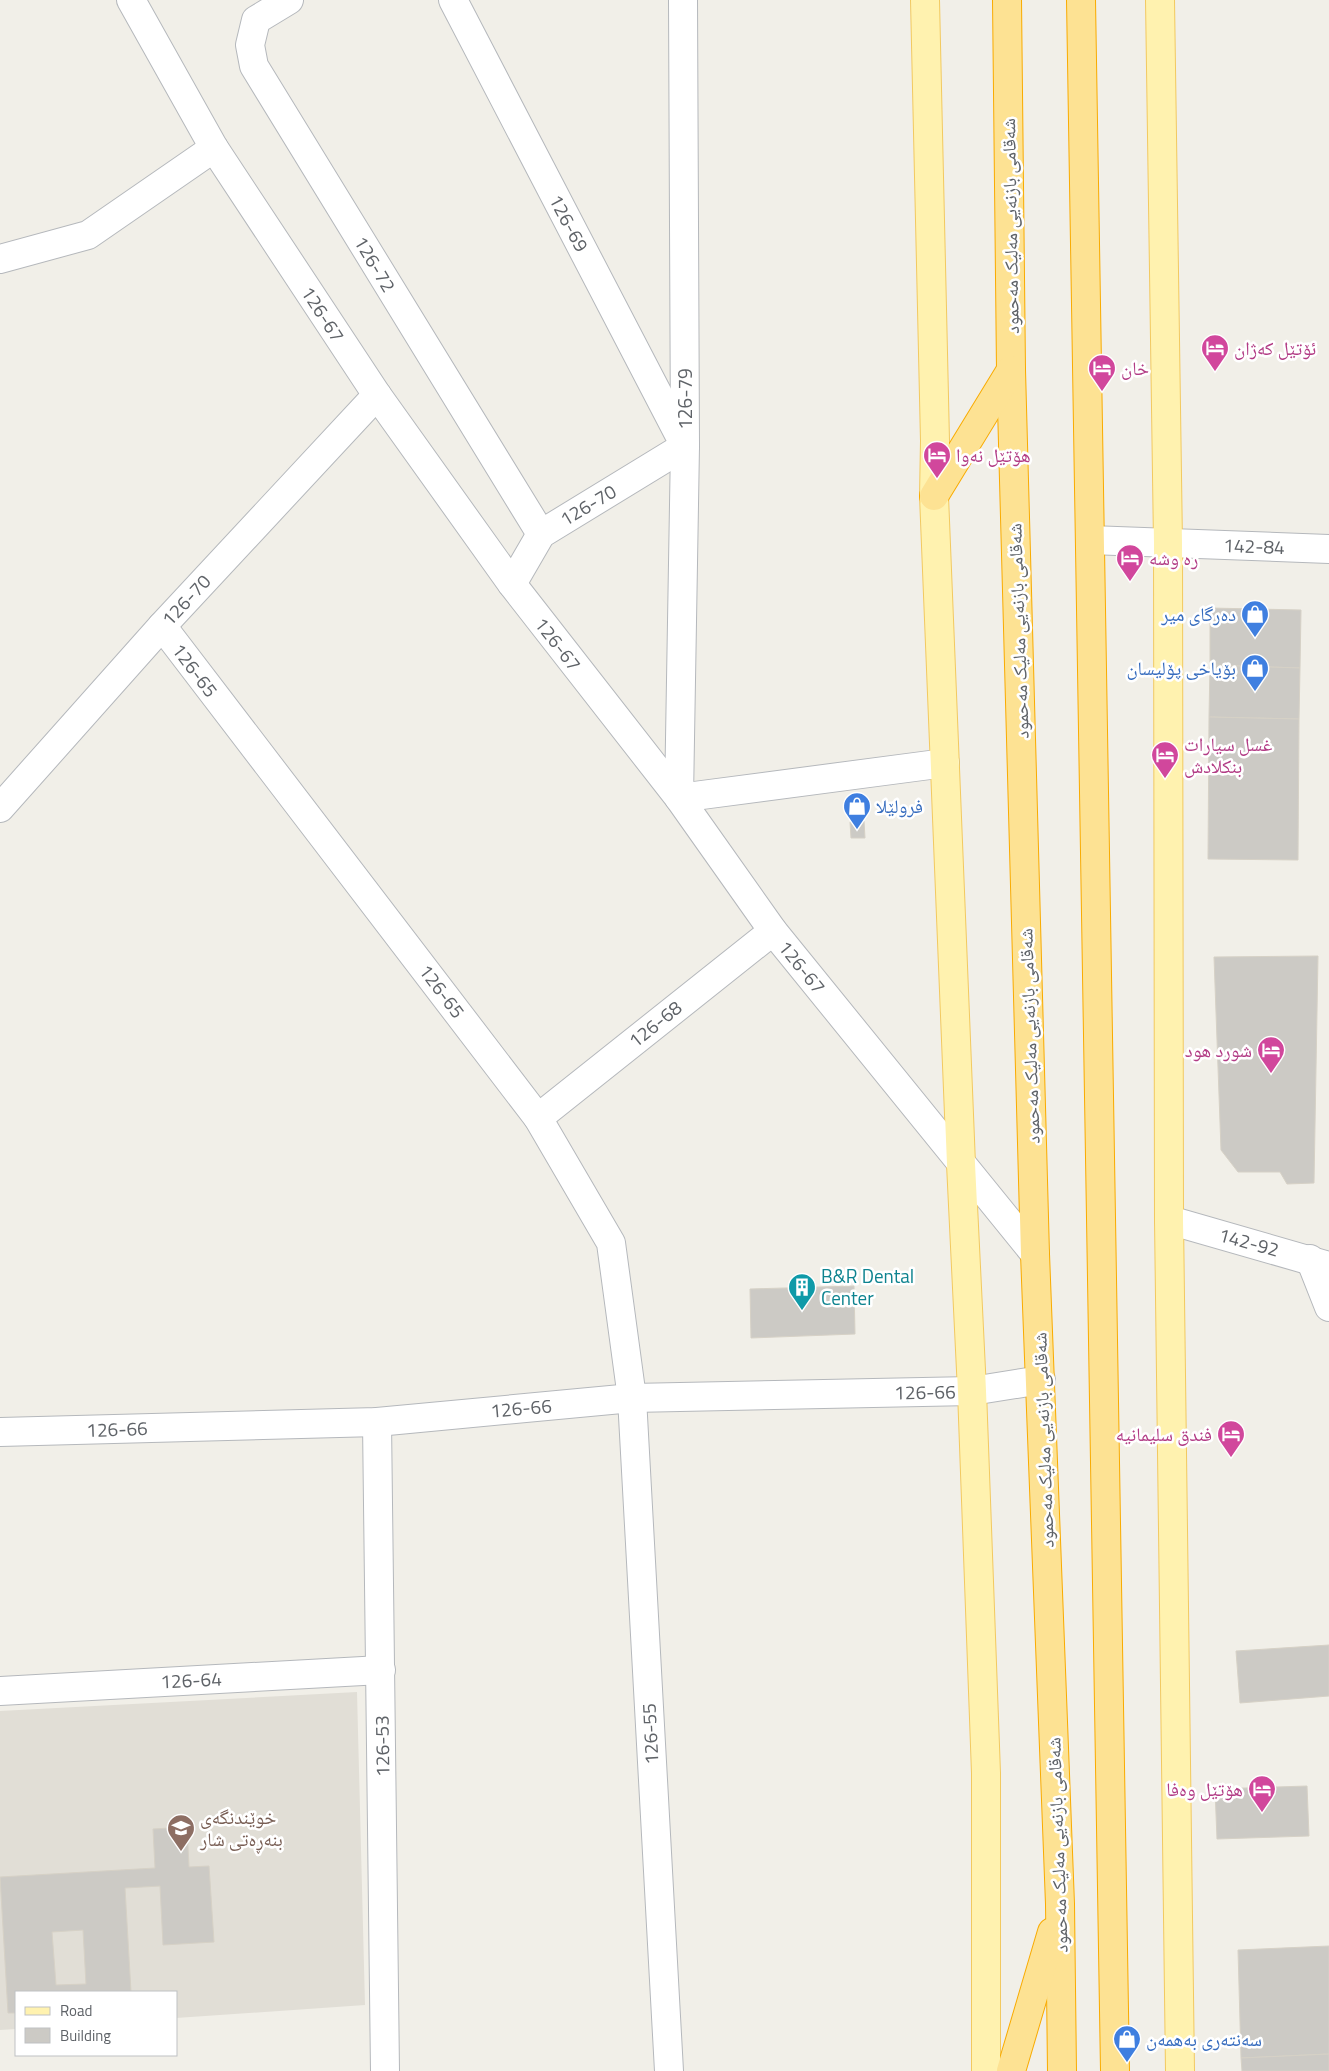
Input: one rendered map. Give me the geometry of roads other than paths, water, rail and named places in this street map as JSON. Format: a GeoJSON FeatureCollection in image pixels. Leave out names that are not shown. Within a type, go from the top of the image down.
{"type":"FeatureCollection","features":[{"type":"Feature","properties":{"kind":"highway","name":"شەقامی بازنەیی مەلیک مەحمود"},"geometry":{"type":"LineString","coordinates":[[1007,0],[1011,370],[1035,1254],[1060,1904],[1062,2071]]}},
{"type":"Feature","properties":{"kind":"highway"},"geometry":{"type":"LineString","coordinates":[[1081,0],[1115,2071]]}},
{"type":"Feature","properties":{"kind":"highway"},"geometry":{"type":"LineString","coordinates":[[934,496],[1011,370]]}},
{"type":"Feature","properties":{"kind":"highway"},"geometry":{"type":"LineString","coordinates":[[1012,2071],[1060,1904]]}},
{"type":"Feature","properties":{"kind":"main road"},"geometry":{"type":"LineString","coordinates":[[925,0],[935,441],[934,496],[972,1391],[986,1773],[986,2071]]}},
{"type":"Feature","properties":{"kind":"main road"},"geometry":{"type":"LineString","coordinates":[[1160,0],[1168,543],[1169,1220],[1180,2071]]}},
{"type":"Feature","properties":{"kind":"street","name":"126-67"},"geometry":{"type":"LineString","coordinates":[[131,0],[214,148],[377,395],[512,584],[679,798],[773,931],[1035,1254]]}},
{"type":"Feature","properties":{"kind":"street","name":"126-72"},"geometry":{"type":"LineString","coordinates":[[289,0],[256,20],[250,45],[254,66],[541,534]]}},
{"type":"Feature","properties":{"kind":"street","name":"126-69"},"geometry":{"type":"LineString","coordinates":[[452,0],[685,446]]}},
{"type":"Feature","properties":{"kind":"street","name":"126-79"},"geometry":{"type":"LineString","coordinates":[[679,798],[685,446],[683,0]]}},
{"type":"Feature","properties":{"kind":"street"},"geometry":{"type":"LineString","coordinates":[[0,259],[88,235],[214,148]]}},
{"type":"Feature","properties":{"kind":"street","name":"126-70"},"geometry":{"type":"LineString","coordinates":[[0,808],[162,626],[377,395]]}},
{"type":"Feature","properties":{"kind":"street","name":"126-70"},"geometry":{"type":"LineString","coordinates":[[512,584],[541,534],[685,446]]}},
{"type":"Feature","properties":{"kind":"street","name":"142-84"},"geometry":{"type":"LineString","coordinates":[[1090,540],[1329,548]]}},
{"type":"Feature","properties":{"kind":"street","name":"126-65"},"geometry":{"type":"LineString","coordinates":[[162,626],[538,1118],[611,1243],[632,1398]]}},
{"type":"Feature","properties":{"kind":"street"},"geometry":{"type":"LineString","coordinates":[[679,798],[946,763]]}},
{"type":"Feature","properties":{"kind":"street","name":"126-68"},"geometry":{"type":"LineString","coordinates":[[538,1118],[773,931]]}},
{"type":"Feature","properties":{"kind":"street","name":"142-92"},"geometry":{"type":"LineString","coordinates":[[1169,1220],[1319,1263]]}},
{"type":"Feature","properties":{"kind":"street"},"geometry":{"type":"LineString","coordinates":[[1319,1263],[1329,1307]]}},
{"type":"Feature","properties":{"kind":"street","name":"126-66"},"geometry":{"type":"LineString","coordinates":[[0,1432],[377,1422],[632,1398],[972,1391],[1041,1380]]}},
{"type":"Feature","properties":{"kind":"street","name":"126-55"},"geometry":{"type":"LineString","coordinates":[[632,1398],[669,2071]]}},
{"type":"Feature","properties":{"kind":"street","name":"126-53"},"geometry":{"type":"LineString","coordinates":[[377,1422],[385,2071]]}},
{"type":"Feature","properties":{"kind":"street","name":"126-64"},"geometry":{"type":"LineString","coordinates":[[0,1691],[381,1670]]}},
{"type":"Feature","properties":{"kind":"place","name":"ئۆتێل کەژان"},"geometry":{"type":"Point","coordinates":[1215,372]}},
{"type":"Feature","properties":{"kind":"place","name":"خان"},"geometry":{"type":"Point","coordinates":[1102,392]}},
{"type":"Feature","properties":{"kind":"place","name":"هۆتێل نەوا"},"geometry":{"type":"Point","coordinates":[937,479]}},
{"type":"Feature","properties":{"kind":"place","name":"ره وشه"},"geometry":{"type":"Point","coordinates":[1130,582]}},
{"type":"Feature","properties":{"kind":"place","name":"دەرگای میر"},"geometry":{"type":"Point","coordinates":[1255,638]}},
{"type":"Feature","properties":{"kind":"place","name":"بۆیاخی پۆلیسان"},"geometry":{"type":"Point","coordinates":[1255,692]}},
{"type":"Feature","properties":{"kind":"place","name":"غسل سيارات بنكلادش"},"geometry":{"type":"Point","coordinates":[1165,779]}},
{"type":"Feature","properties":{"kind":"place","name":"فرولێلا"},"geometry":{"type":"Point","coordinates":[857,830]}},
{"type":"Feature","properties":{"kind":"place","name":"شورد هود"},"geometry":{"type":"Point","coordinates":[1271,1074]}},
{"type":"Feature","properties":{"kind":"place","name":"B&R Dental Center"},"geometry":{"type":"Point","coordinates":[802,1311]}},
{"type":"Feature","properties":{"kind":"place","name":"فندق سليمانيه"},"geometry":{"type":"Point","coordinates":[1231,1458]}},
{"type":"Feature","properties":{"kind":"place","name":"هۆتێل وەفا"},"geometry":{"type":"Point","coordinates":[1262,1813]}},
{"type":"Feature","properties":{"kind":"place","name":"خوێندنگەی بنەڕەتی شار"},"geometry":{"type":"Point","coordinates":[181,1852]}},
{"type":"Feature","properties":{"kind":"place","name":"سەنتەری بەهمەن"},"geometry":{"type":"Point","coordinates":[1127,2063]}}]}
